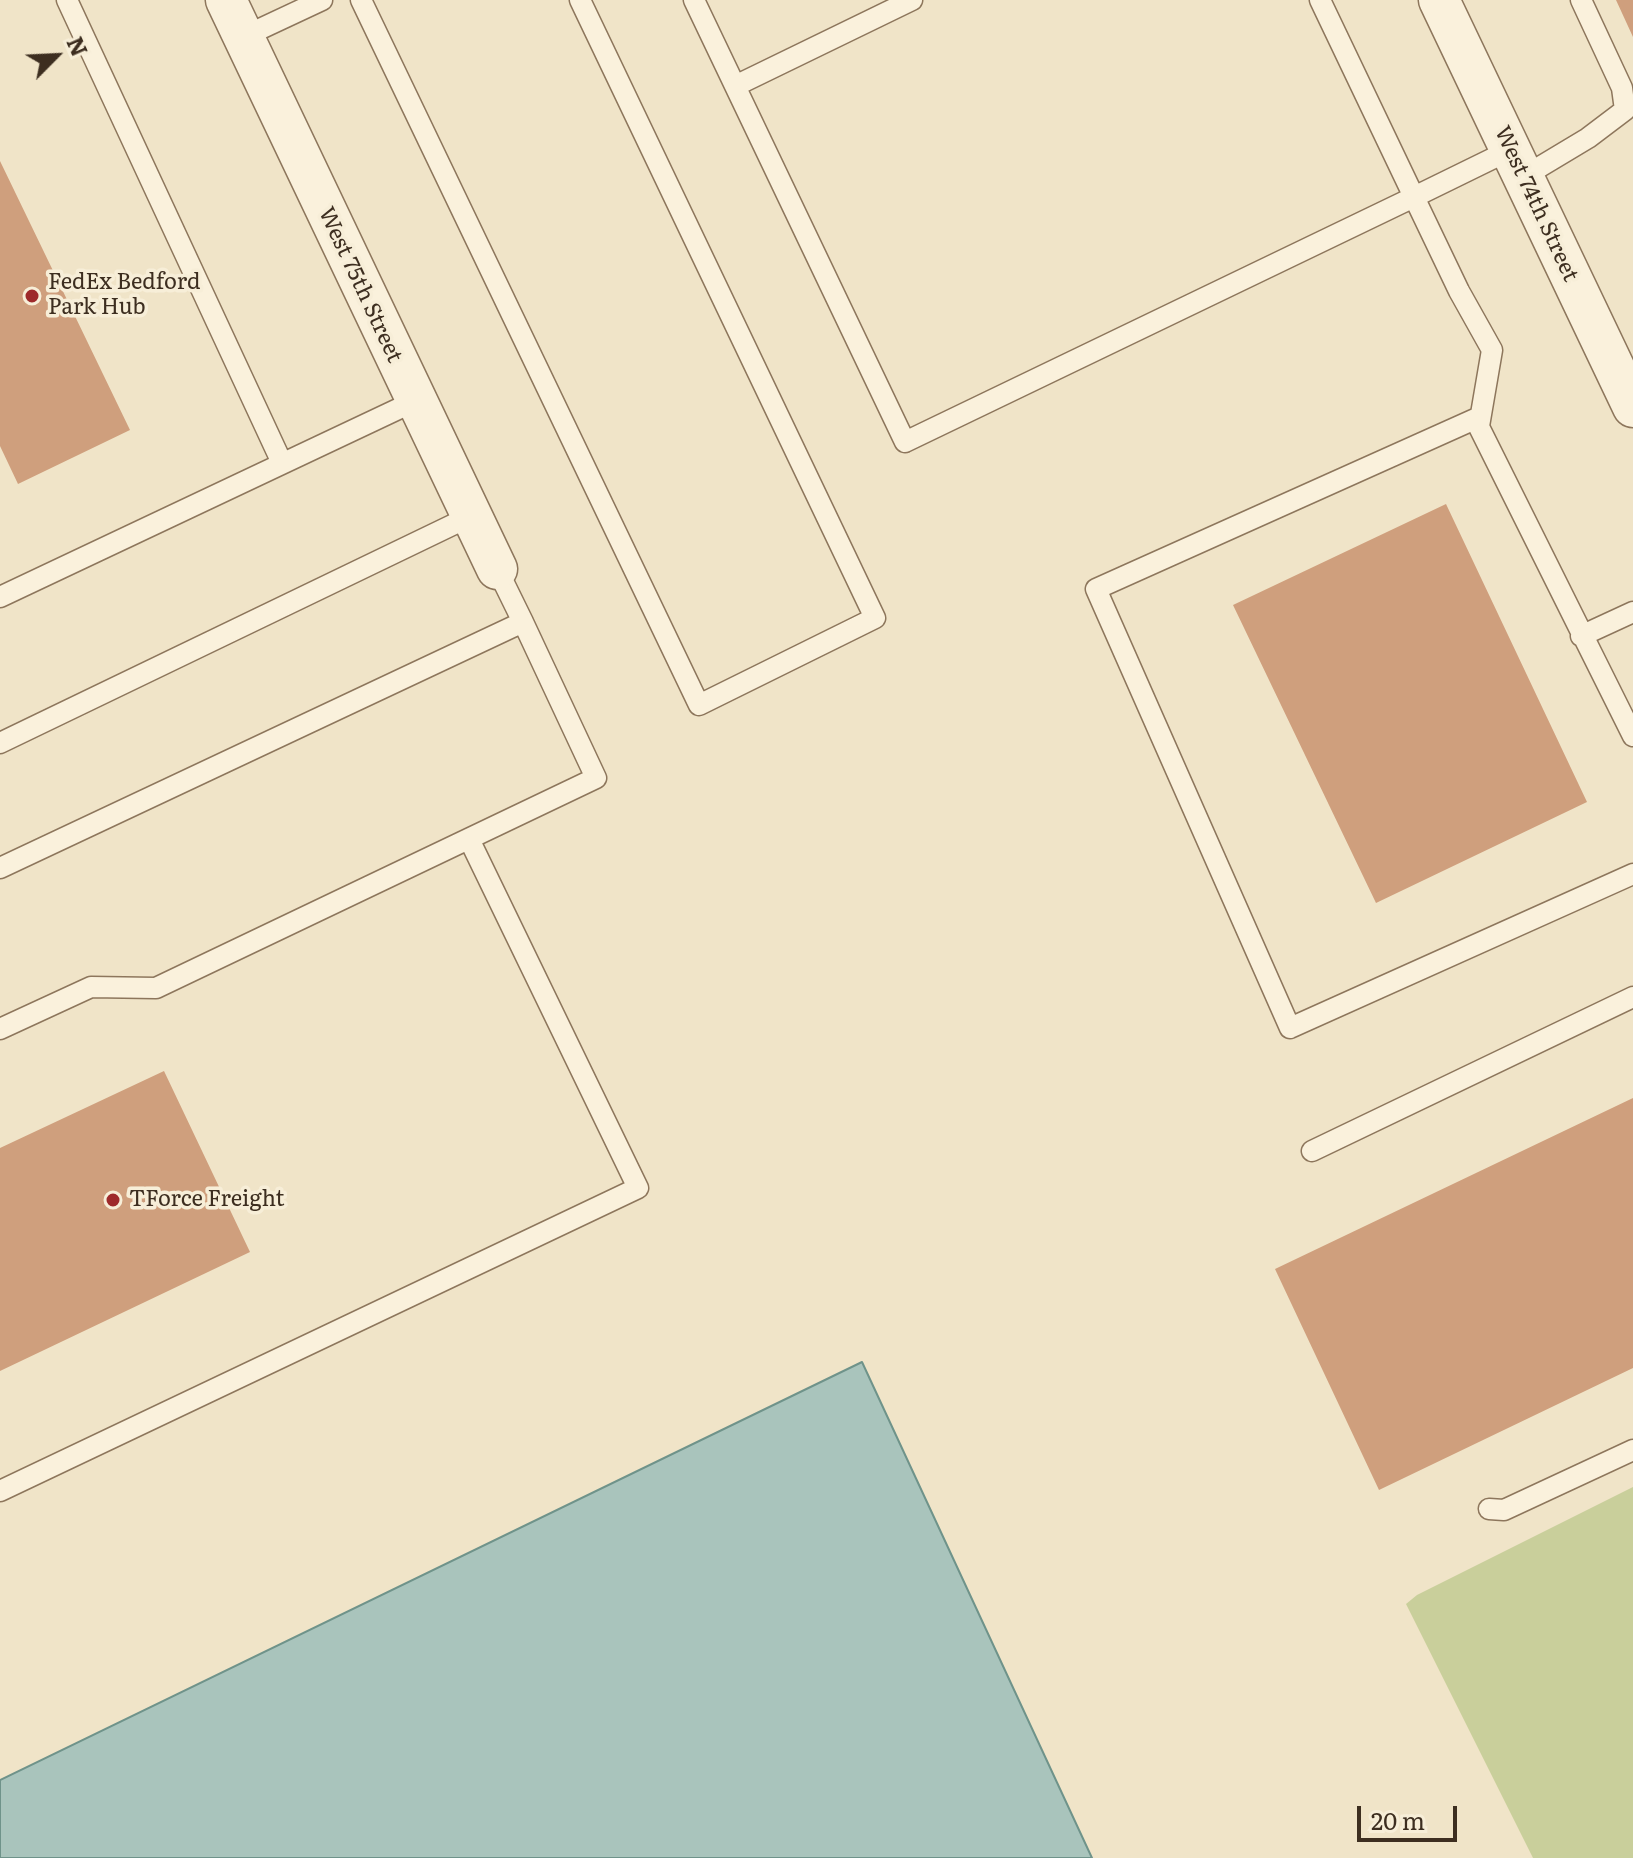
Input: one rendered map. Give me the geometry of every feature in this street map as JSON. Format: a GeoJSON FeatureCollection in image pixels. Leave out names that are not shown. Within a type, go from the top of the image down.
{"type":"FeatureCollection","features":[{"type":"Feature","properties":{"kind":"street","name":"West 75th Street"},"geometry":{"type":"LineString","coordinates":[[226,0],[404,405],[471,516],[497,569]]}},
{"type":"Feature","properties":{"kind":"street","name":"West 74th Street"},"geometry":{"type":"LineString","coordinates":[[1439,0],[1633,407]]}},
{"type":"Feature","properties":{"kind":"lane"},"geometry":{"type":"LineString","coordinates":[[67,0],[282,463]]}},
{"type":"Feature","properties":{"kind":"lane"},"geometry":{"type":"LineString","coordinates":[[243,37],[322,0]]}},
{"type":"Feature","properties":{"kind":"lane"},"geometry":{"type":"LineString","coordinates":[[361,0],[699,705],[875,618],[580,0]]}},
{"type":"Feature","properties":{"kind":"lane"},"geometry":{"type":"LineString","coordinates":[[694,0],[905,442],[1414,197],[1588,138],[1625,110],[1622,88],[1581,0]]}},
{"type":"Feature","properties":{"kind":"lane"},"geometry":{"type":"LineString","coordinates":[[735,86],[912,0]]}},
{"type":"Feature","properties":{"kind":"lane"},"geometry":{"type":"LineString","coordinates":[[1320,0],[1459,291],[1492,350],[1479,426]]}},
{"type":"Feature","properties":{"kind":"lane"},"geometry":{"type":"LineString","coordinates":[[0,597],[404,405]]}},
{"type":"Feature","properties":{"kind":"lane"},"geometry":{"type":"LineString","coordinates":[[1633,736],[1475,419],[1096,589],[1290,1028],[1633,874]]}},
{"type":"Feature","properties":{"kind":"lane"},"geometry":{"type":"LineString","coordinates":[[0,743],[471,516]]}},
{"type":"Feature","properties":{"kind":"lane"},"geometry":{"type":"LineString","coordinates":[[0,1029],[91,987],[156,988],[596,778],[497,569]]}},
{"type":"Feature","properties":{"kind":"lane"},"geometry":{"type":"LineString","coordinates":[[1581,636],[1633,612]]}},
{"type":"Feature","properties":{"kind":"lane"},"geometry":{"type":"LineString","coordinates":[[0,868],[523,622]]}},
{"type":"Feature","properties":{"kind":"lane"},"geometry":{"type":"LineString","coordinates":[[0,1491],[638,1188],[469,839]]}},
{"type":"Feature","properties":{"kind":"lane"},"geometry":{"type":"LineString","coordinates":[[1312,1151],[1633,997]]}},
{"type":"Feature","properties":{"kind":"lane"},"geometry":{"type":"LineString","coordinates":[[1489,1509],[1504,1510],[1633,1450]]}},
{"type":"Feature","properties":{"kind":"green space"},"geometry":{"type":"Polygon","coordinates":[[[1633,1487],[1633,1858],[1533,1858],[1406,1604],[1417,1595],[1633,1487]]]}},
{"type":"Feature","properties":{"kind":"water"},"geometry":{"type":"Polygon","coordinates":[[[862,1362],[1092,1858],[0,1858],[0,1780],[862,1362]]]}},
{"type":"Feature","properties":{"kind":"building"},"geometry":{"type":"Polygon","coordinates":[[[1616,0],[1633,0],[1633,37],[1616,0]]]}},
{"type":"Feature","properties":{"kind":"building","name":"FedEx Bedford Park Hub"},"geometry":{"type":"Polygon","coordinates":[[[0,161],[130,430],[18,484],[0,446],[0,161]]]}},
{"type":"Feature","properties":{"kind":"building"},"geometry":{"type":"Polygon","coordinates":[[[1446,504],[1587,802],[1376,903],[1233,605],[1446,504]]]}},
{"type":"Feature","properties":{"kind":"building","name":"TForce Freight"},"geometry":{"type":"Polygon","coordinates":[[[164,1071],[250,1252],[0,1371],[0,1148],[164,1071]]]}},
{"type":"Feature","properties":{"kind":"building"},"geometry":{"type":"Polygon","coordinates":[[[1633,1098],[1633,1368],[1379,1490],[1275,1269],[1633,1098]]]}},
{"type":"Feature","properties":{"kind":"place","name":"FedEx Bedford Park Hub"},"geometry":{"type":"Point","coordinates":[32,296]}},
{"type":"Feature","properties":{"kind":"place","name":"TForce Freight"},"geometry":{"type":"Point","coordinates":[113,1200]}}]}
